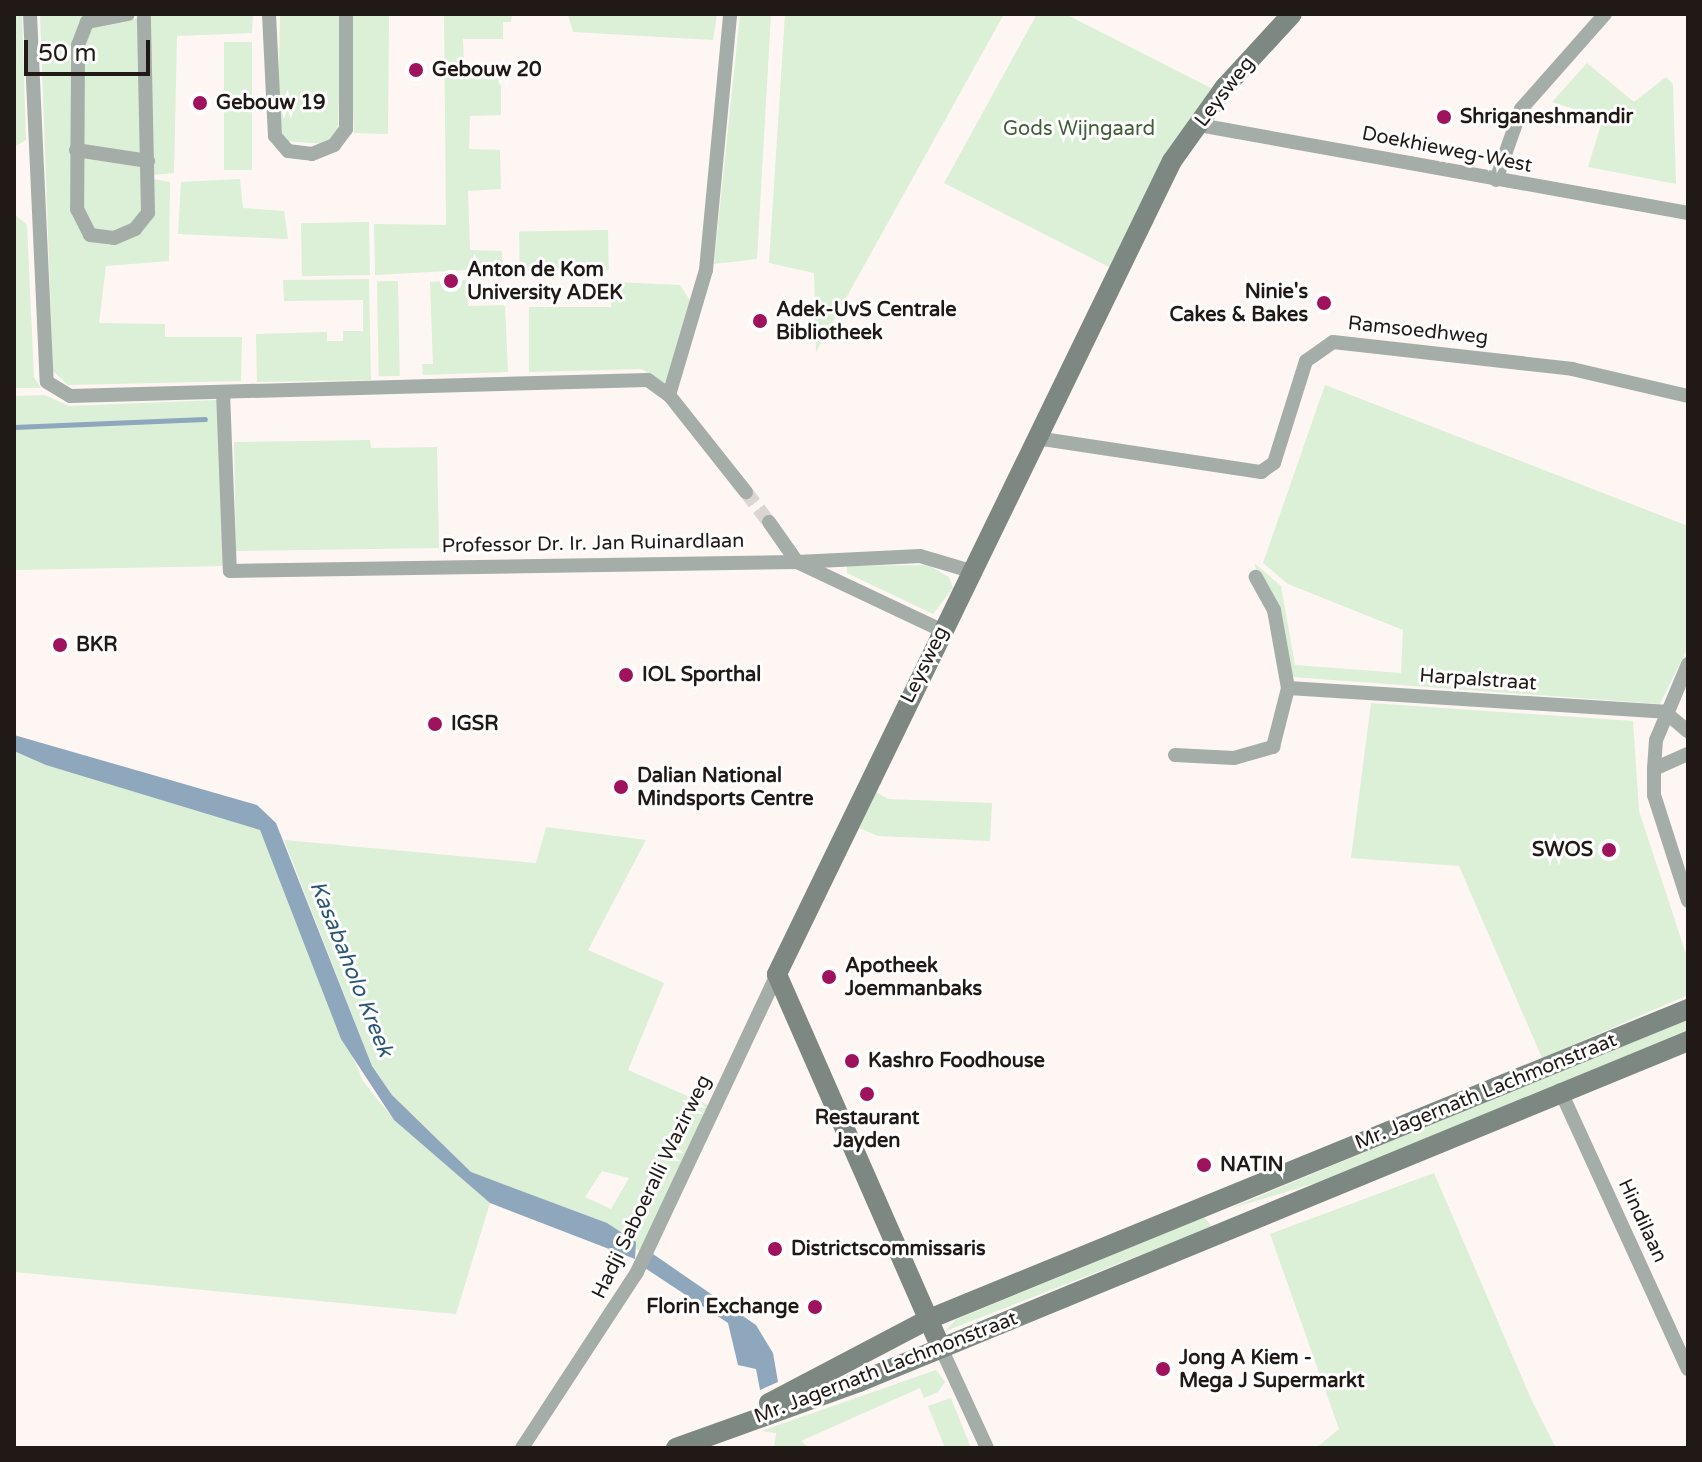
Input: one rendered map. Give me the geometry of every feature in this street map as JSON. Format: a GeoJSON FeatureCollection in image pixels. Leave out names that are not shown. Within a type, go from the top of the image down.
{"type":"FeatureCollection","features":[{"type":"Feature","properties":{"kind":"main road","name":"Leysweg"},"geometry":{"type":"LineString","coordinates":[[777,974],[941,630],[1172,161],[1292,14]]}},
{"type":"Feature","properties":{"kind":"main road"},"geometry":{"type":"LineString","coordinates":[[777,974],[941,1348]]}},
{"type":"Feature","properties":{"kind":"main road","name":"Mr. Jagernath Lachmonstraat"},"geometry":{"type":"LineString","coordinates":[[683,1445],[929,1319],[1688,1009]]}},
{"type":"Feature","properties":{"kind":"main road","name":"Mr. Jagernath Lachmonstraat"},"geometry":{"type":"LineString","coordinates":[[683,1445],[941,1348],[1560,1090],[1688,1041]]}},
{"type":"Feature","properties":{"kind":"street"},"geometry":{"type":"LineString","coordinates":[[30,14],[47,382],[70,396],[648,380],[669,395],[746,492]]}},
{"type":"Feature","properties":{"kind":"street"},"geometry":{"type":"LineString","coordinates":[[128,14],[87,22],[78,45],[77,209],[90,235],[114,238],[135,229],[148,213],[144,14]]}},
{"type":"Feature","properties":{"kind":"street"},"geometry":{"type":"LineString","coordinates":[[269,14],[275,136],[288,151],[312,154],[334,145],[346,129],[346,14]]}},
{"type":"Feature","properties":{"kind":"street"},"geometry":{"type":"LineString","coordinates":[[669,395],[706,270],[730,14]]}},
{"type":"Feature","properties":{"kind":"street"},"geometry":{"type":"LineString","coordinates":[[1496,180],[1521,109],[1605,14]]}},
{"type":"Feature","properties":{"kind":"street","name":"Doekhieweg-West"},"geometry":{"type":"LineString","coordinates":[[1199,125],[1688,213]]}},
{"type":"Feature","properties":{"kind":"street"},"geometry":{"type":"LineString","coordinates":[[76,150],[148,161]]}},
{"type":"Feature","properties":{"kind":"street","name":"Ramsoedhweg"},"geometry":{"type":"LineString","coordinates":[[1036,438],[1261,472],[1274,463],[1306,361],[1333,342],[1572,369],[1688,396]]}},
{"type":"Feature","properties":{"kind":"street","name":"Professor Dr. Ir. Jan Ruinardlaan"},"geometry":{"type":"LineString","coordinates":[[223,392],[230,571],[797,562],[941,630]]}},
{"type":"Feature","properties":{"kind":"street"},"geometry":{"type":"LineString","coordinates":[[769,522],[797,562],[920,556],[971,571]]}},
{"type":"Feature","properties":{"kind":"street"},"geometry":{"type":"LineString","coordinates":[[1175,755],[1234,758],[1273,747],[1288,688],[1274,610],[1256,577]]}},
{"type":"Feature","properties":{"kind":"street"},"geometry":{"type":"LineString","coordinates":[[1688,664],[1665,712],[1654,769],[1654,795],[1688,901]]}},
{"type":"Feature","properties":{"kind":"street","name":"Harpalstraat"},"geometry":{"type":"LineString","coordinates":[[1288,688],[1665,712]]}},
{"type":"Feature","properties":{"kind":"street"},"geometry":{"type":"LineString","coordinates":[[1665,712],[1688,731]]}},
{"type":"Feature","properties":{"kind":"street"},"geometry":{"type":"LineString","coordinates":[[1654,769],[1688,754]]}},
{"type":"Feature","properties":{"kind":"street","name":"Hadji Saboeralli Wazirweg"},"geometry":{"type":"LineString","coordinates":[[522,1448],[637,1272],[777,974]]}},
{"type":"Feature","properties":{"kind":"street","name":"Hindilaan"},"geometry":{"type":"LineString","coordinates":[[1560,1090],[1688,1369]]}},
{"type":"Feature","properties":{"kind":"street"},"geometry":{"type":"LineString","coordinates":[[941,1348],[987,1448]]}},
{"type":"Feature","properties":{"kind":"green space"},"geometry":{"type":"Polygon","coordinates":[[[14,14],[22,14],[26,140],[14,147],[14,14]]]}},
{"type":"Feature","properties":{"kind":"green space"},"geometry":{"type":"Polygon","coordinates":[[[40,14],[101,14],[86,17],[70,47],[72,214],[86,240],[124,240],[152,215],[148,178],[170,182],[169,261],[106,266],[99,323],[165,324],[165,337],[242,337],[241,381],[68,385],[53,371],[40,14]]]}},
{"type":"Feature","properties":{"kind":"green space"},"geometry":{"type":"Polygon","coordinates":[[[148,14],[253,14],[252,33],[177,36],[174,173],[152,175],[148,14]]]}},
{"type":"Feature","properties":{"kind":"green space"},"geometry":{"type":"Polygon","coordinates":[[[280,14],[341,14],[338,132],[326,144],[284,141],[278,117],[280,14]]]}},
{"type":"Feature","properties":{"kind":"green space"},"geometry":{"type":"Polygon","coordinates":[[[349,14],[389,14],[388,134],[354,133],[349,14]]]}},
{"type":"Feature","properties":{"kind":"green space"},"geometry":{"type":"Polygon","coordinates":[[[444,14],[512,14],[511,22],[503,22],[503,39],[463,39],[464,72],[501,73],[501,115],[470,116],[469,149],[500,150],[501,189],[468,191],[470,250],[502,251],[503,268],[375,275],[374,224],[446,225],[444,14]]]}},
{"type":"Feature","properties":{"kind":"green space"},"geometry":{"type":"Polygon","coordinates":[[[521,14],[717,14],[713,40],[573,32],[568,15],[521,14]]]}},
{"type":"Feature","properties":{"kind":"green space"},"geometry":{"type":"Polygon","coordinates":[[[740,14],[771,14],[757,259],[714,264],[740,14]]]}},
{"type":"Feature","properties":{"kind":"green space"},"geometry":{"type":"Polygon","coordinates":[[[785,14],[1004,14],[816,352],[814,273],[769,263],[785,14]]]}},
{"type":"Feature","properties":{"kind":"green space","name":"Gods Wijngaard"},"geometry":{"type":"Polygon","coordinates":[[[1037,14],[1065,14],[1215,90],[1111,268],[944,183],[1037,14]]]}},
{"type":"Feature","properties":{"kind":"green space"},"geometry":{"type":"Polygon","coordinates":[[[141,18],[146,157],[81,145],[83,47],[93,24],[141,18]]]}},
{"type":"Feature","properties":{"kind":"green space"},"geometry":{"type":"Polygon","coordinates":[[[224,42],[252,42],[252,170],[224,170],[224,42]]]}},
{"type":"Feature","properties":{"kind":"green space"},"geometry":{"type":"Polygon","coordinates":[[[1587,63],[1634,102],[1666,77],[1673,84],[1676,184],[1588,167],[1603,118],[1552,102],[1587,63]]]}},
{"type":"Feature","properties":{"kind":"green space"},"geometry":{"type":"Polygon","coordinates":[[[81,155],[143,166],[145,213],[135,227],[114,235],[92,230],[82,206],[81,155]]]}},
{"type":"Feature","properties":{"kind":"green space"},"geometry":{"type":"Polygon","coordinates":[[[240,179],[243,208],[284,211],[288,239],[178,234],[181,182],[240,179]]]}},
{"type":"Feature","properties":{"kind":"green space"},"geometry":{"type":"Polygon","coordinates":[[[14,214],[27,225],[34,377],[41,388],[14,388],[14,214]]]}},
{"type":"Feature","properties":{"kind":"green space"},"geometry":{"type":"Polygon","coordinates":[[[369,222],[370,275],[302,276],[301,223],[369,222]]]}},
{"type":"Feature","properties":{"kind":"green space"},"geometry":{"type":"Polygon","coordinates":[[[608,230],[609,270],[520,272],[519,232],[608,230]]]}},
{"type":"Feature","properties":{"kind":"green space"},"geometry":{"type":"Polygon","coordinates":[[[369,279],[371,380],[257,382],[256,334],[327,332],[327,341],[343,341],[343,331],[363,331],[363,300],[284,301],[283,280],[369,279]]]}},
{"type":"Feature","properties":{"kind":"green space"},"geometry":{"type":"Polygon","coordinates":[[[466,280],[468,306],[505,305],[508,372],[423,375],[422,364],[433,364],[430,282],[466,280]]]}},
{"type":"Feature","properties":{"kind":"green space"},"geometry":{"type":"Polygon","coordinates":[[[377,281],[398,281],[400,376],[379,376],[377,281]]]}},
{"type":"Feature","properties":{"kind":"green space"},"geometry":{"type":"Polygon","coordinates":[[[613,282],[680,285],[691,302],[666,384],[642,369],[529,372],[529,307],[611,307],[613,282]]]}},
{"type":"Feature","properties":{"kind":"green space"},"geometry":{"type":"Polygon","coordinates":[[[1325,385],[1688,526],[1688,647],[1660,704],[1292,677],[1254,563],[1281,586],[1295,665],[1401,673],[1403,630],[1288,584],[1263,563],[1325,385]]]}},
{"type":"Feature","properties":{"kind":"green space"},"geometry":{"type":"Polygon","coordinates":[[[45,395],[69,406],[217,400],[227,566],[14,570],[14,396],[45,395]]]}},
{"type":"Feature","properties":{"kind":"green space"},"geometry":{"type":"Polygon","coordinates":[[[370,440],[371,448],[437,447],[439,548],[236,551],[234,442],[370,440]]]}},
{"type":"Feature","properties":{"kind":"green space"},"geometry":{"type":"Polygon","coordinates":[[[928,565],[949,577],[953,588],[933,614],[847,573],[847,566],[928,565]]]}},
{"type":"Feature","properties":{"kind":"green space"},"geometry":{"type":"Polygon","coordinates":[[[1371,703],[1633,721],[1639,811],[1688,960],[1688,995],[1542,1058],[1459,866],[1351,858],[1371,703]]]}},
{"type":"Feature","properties":{"kind":"green space"},"geometry":{"type":"Polygon","coordinates":[[[14,751],[260,830],[363,1081],[394,1120],[490,1203],[456,1314],[14,1272],[14,751]]]}},
{"type":"Feature","properties":{"kind":"green space"},"geometry":{"type":"Polygon","coordinates":[[[876,792],[888,799],[992,803],[990,841],[878,836],[859,828],[876,792]]]}},
{"type":"Feature","properties":{"kind":"green space"},"geometry":{"type":"Polygon","coordinates":[[[546,827],[646,840],[588,950],[664,983],[628,1070],[708,1105],[640,1251],[471,1172],[392,1095],[372,1066],[284,840],[536,863],[546,827]],[[602,1171],[585,1197],[611,1209],[629,1178],[602,1171]]]}},
{"type":"Feature","properties":{"kind":"green space"},"geometry":{"type":"Polygon","coordinates":[[[1688,1017],[1688,1031],[1339,1176],[1229,1209],[1688,1017]]]}},
{"type":"Feature","properties":{"kind":"green space"},"geometry":{"type":"Polygon","coordinates":[[[1434,1173],[1532,1401],[1556,1448],[1316,1448],[1339,1429],[1270,1234],[1434,1173]]]}},
{"type":"Feature","properties":{"kind":"green space"},"geometry":{"type":"Polygon","coordinates":[[[1204,1217],[1212,1227],[946,1331],[955,1320],[1204,1217]]]}},
{"type":"Feature","properties":{"kind":"green space"},"geometry":{"type":"Polygon","coordinates":[[[936,1370],[945,1382],[938,1392],[924,1398],[920,1388],[801,1441],[809,1448],[774,1448],[776,1433],[761,1431],[936,1370]]]}},
{"type":"Feature","properties":{"kind":"green space"},"geometry":{"type":"Polygon","coordinates":[[[951,1398],[971,1448],[945,1448],[928,1406],[951,1398]]]}},
{"type":"Feature","properties":{"kind":"water"},"geometry":{"type":"Polygon","coordinates":[[[14,735],[257,805],[276,823],[372,1066],[392,1095],[471,1172],[607,1223],[636,1242],[635,1259],[490,1203],[394,1120],[341,1039],[260,830],[46,765],[14,751],[14,735]]]}},
{"type":"Feature","properties":{"kind":"water"},"geometry":{"type":"Polygon","coordinates":[[[653,1254],[756,1325],[773,1353],[778,1382],[760,1390],[756,1369],[738,1365],[728,1323],[645,1268],[653,1254]]]}},
{"type":"Feature","properties":{"kind":"waterway"},"geometry":{"type":"LineString","coordinates":[[14,427],[205,419]]}},
{"type":"Feature","properties":{"kind":"tunnel"},"geometry":{"type":"LineString","coordinates":[[746,492],[769,522]]}},
{"type":"Feature","properties":{"kind":"place","name":"Gebouw 20"},"geometry":{"type":"Point","coordinates":[416,70]}},
{"type":"Feature","properties":{"kind":"place","name":"Gebouw 19"},"geometry":{"type":"Point","coordinates":[200,103]}},
{"type":"Feature","properties":{"kind":"place","name":"Shriganeshmandir"},"geometry":{"type":"Point","coordinates":[1444,117]}},
{"type":"Feature","properties":{"kind":"place","name":"Anton de Kom University ADEK"},"geometry":{"type":"Point","coordinates":[451,281]}},
{"type":"Feature","properties":{"kind":"place","name":"Ninie's Cakes & Bakes"},"geometry":{"type":"Point","coordinates":[1324,303]}},
{"type":"Feature","properties":{"kind":"place","name":"Adek-UvS Centrale Bibliotheek"},"geometry":{"type":"Point","coordinates":[760,321]}},
{"type":"Feature","properties":{"kind":"place","name":"BKR"},"geometry":{"type":"Point","coordinates":[60,645]}},
{"type":"Feature","properties":{"kind":"place","name":"IOL Sporthal"},"geometry":{"type":"Point","coordinates":[626,675]}},
{"type":"Feature","properties":{"kind":"place","name":"IGSR"},"geometry":{"type":"Point","coordinates":[435,724]}},
{"type":"Feature","properties":{"kind":"place","name":"Dalian National Mindsports Centre"},"geometry":{"type":"Point","coordinates":[621,787]}},
{"type":"Feature","properties":{"kind":"place","name":"SWOS"},"geometry":{"type":"Point","coordinates":[1609,850]}},
{"type":"Feature","properties":{"kind":"place","name":"Apotheek Joemmanbaks"},"geometry":{"type":"Point","coordinates":[829,977]}},
{"type":"Feature","properties":{"kind":"place","name":"Kashro Foodhouse"},"geometry":{"type":"Point","coordinates":[852,1061]}},
{"type":"Feature","properties":{"kind":"place","name":"Restaurant Jayden"},"geometry":{"type":"Point","coordinates":[867,1094]}},
{"type":"Feature","properties":{"kind":"place","name":"NATIN"},"geometry":{"type":"Point","coordinates":[1204,1165]}},
{"type":"Feature","properties":{"kind":"place","name":"Districtscommissaris"},"geometry":{"type":"Point","coordinates":[775,1249]}},
{"type":"Feature","properties":{"kind":"place","name":"Florin Exchange"},"geometry":{"type":"Point","coordinates":[815,1307]}},
{"type":"Feature","properties":{"kind":"place","name":"Jong A Kiem - Mega J Supermarkt"},"geometry":{"type":"Point","coordinates":[1163,1369]}},
{"type":"Feature","properties":{"kind":"water label","name":"Kasabaholo Kreek"},"geometry":{"type":"Point","coordinates":[351,969]}}]}
